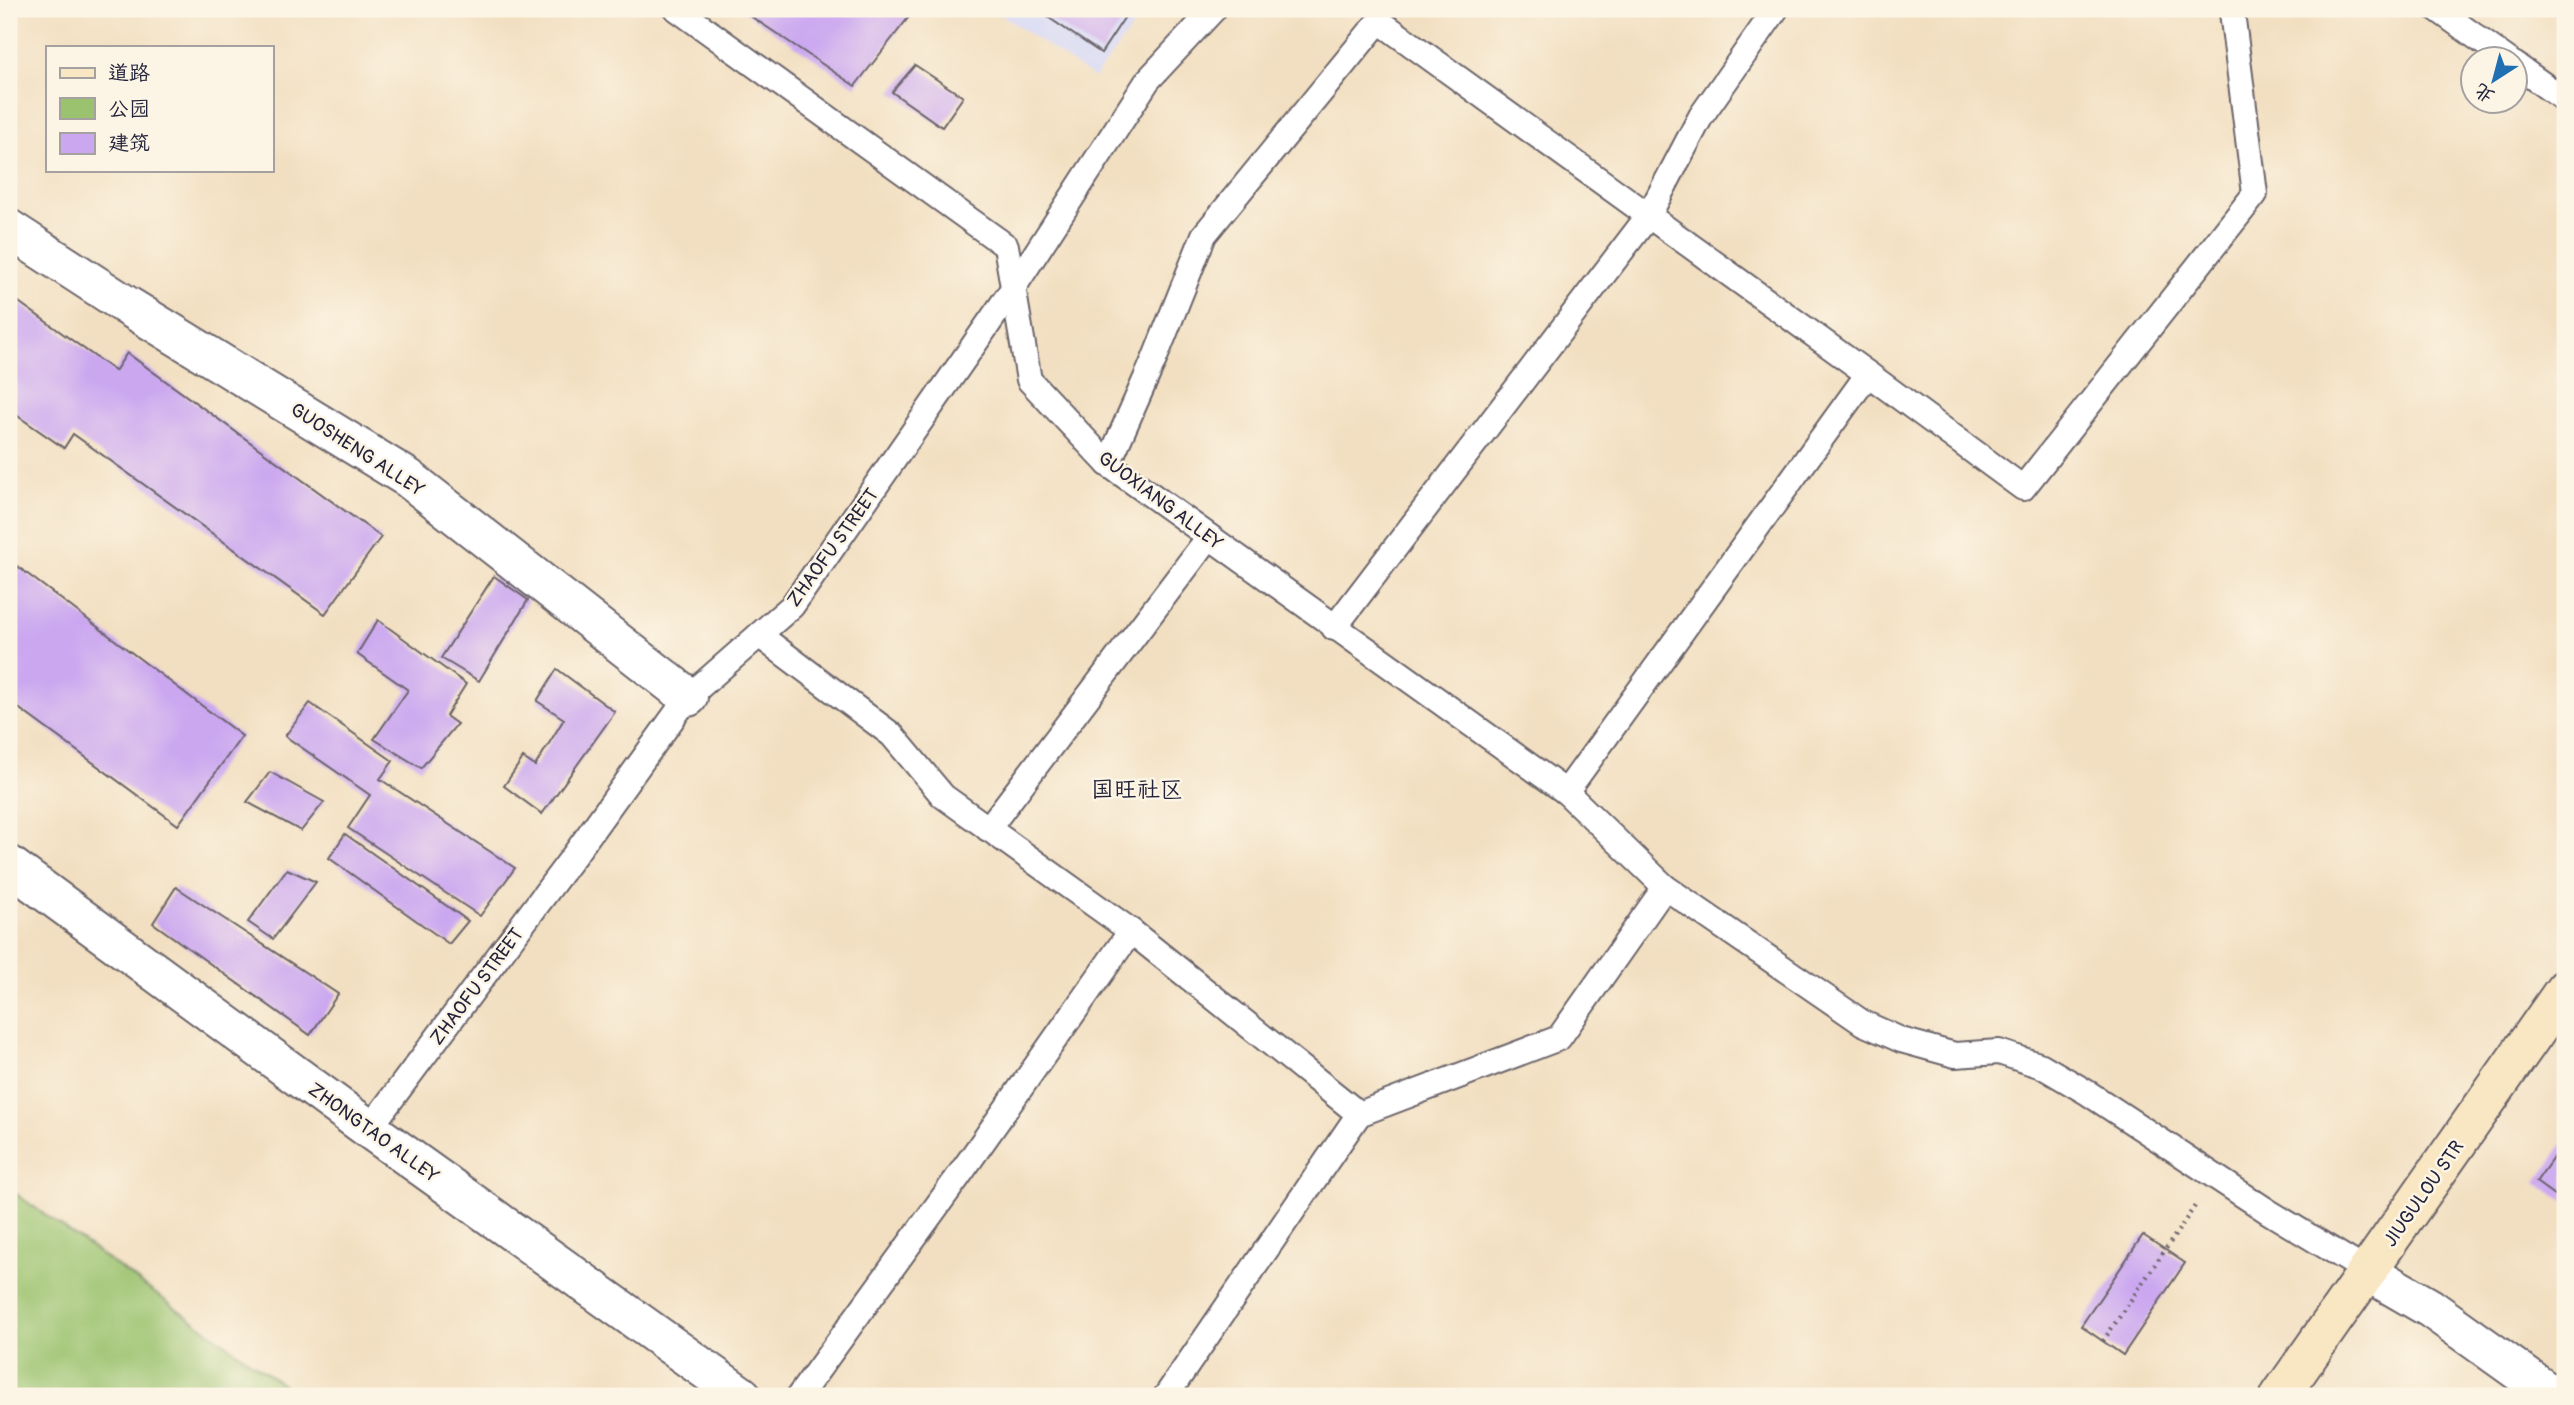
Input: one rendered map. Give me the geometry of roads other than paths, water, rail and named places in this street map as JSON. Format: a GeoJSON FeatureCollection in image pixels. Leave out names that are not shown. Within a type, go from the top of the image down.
{"type":"FeatureCollection","features":[{"type":"Feature","properties":{"kind":"main road","name":"JIUGULOU STR"},"geometry":{"type":"LineString","coordinates":[[2280,1396],[2565,989]]}},
{"type":"Feature","properties":{"kind":"street","name":"GUOSHENG ALLEY"},"geometry":{"type":"LineString","coordinates":[[9,229],[126,305],[408,478],[688,697]]}},
{"type":"Feature","properties":{"kind":"street","name":"ZHONGTAO ALLEY"},"geometry":{"type":"LineString","coordinates":[[9,865],[369,1129],[742,1396]]}},
{"type":"Feature","properties":{"kind":"street"},"geometry":{"type":"LineString","coordinates":[[2368,1272],[2430,1308],[2553,1396]]}},
{"type":"Feature","properties":{"kind":"lane","name":"GUOXIANG ALLEY"},"geometry":{"type":"LineString","coordinates":[[677,9],[1006,246],[1029,380],[1108,464],[1566,793],[1665,887],[1863,1023],[1900,1040],[1955,1055],[1999,1052],[2042,1066],[2368,1272]]}},
{"type":"Feature","properties":{"kind":"lane","name":"ZHAOFU STREET"},"geometry":{"type":"LineString","coordinates":[[369,1129],[575,854],[688,697],[792,606],[1012,290],[1148,80],[1214,9]]}},
{"type":"Feature","properties":{"kind":"lane"},"geometry":{"type":"LineString","coordinates":[[1334,628],[1649,215],[1701,116],[1776,9]]}},
{"type":"Feature","properties":{"kind":"lane"},"geometry":{"type":"LineString","coordinates":[[1108,464],[1154,360],[1204,234],[1379,21],[2023,488],[2255,194],[2232,12],[2234,9]]}},
{"type":"Feature","properties":{"kind":"lane"},"geometry":{"type":"LineString","coordinates":[[2437,9],[2489,46]]}},
{"type":"Feature","properties":{"kind":"lane"},"geometry":{"type":"LineString","coordinates":[[2528,73],[2565,100]]}},
{"type":"Feature","properties":{"kind":"lane"},"geometry":{"type":"LineString","coordinates":[[1566,793],[1868,374]]}},
{"type":"Feature","properties":{"kind":"lane"},"geometry":{"type":"LineString","coordinates":[[988,829],[1209,537]]}},
{"type":"Feature","properties":{"kind":"lane"},"geometry":{"type":"LineString","coordinates":[[759,635],[892,735],[943,796],[1131,931],[1359,1114]]}},
{"type":"Feature","properties":{"kind":"lane"},"geometry":{"type":"LineString","coordinates":[[1166,1396],[1359,1114],[1559,1038],[1665,887]]}},
{"type":"Feature","properties":{"kind":"lane"},"geometry":{"type":"LineString","coordinates":[[799,1396],[958,1177],[1131,931]]}},
{"type":"Feature","properties":{"kind":"district","name":"国旺社区"},"geometry":{"type":"Point","coordinates":[1137,789]}}]}
